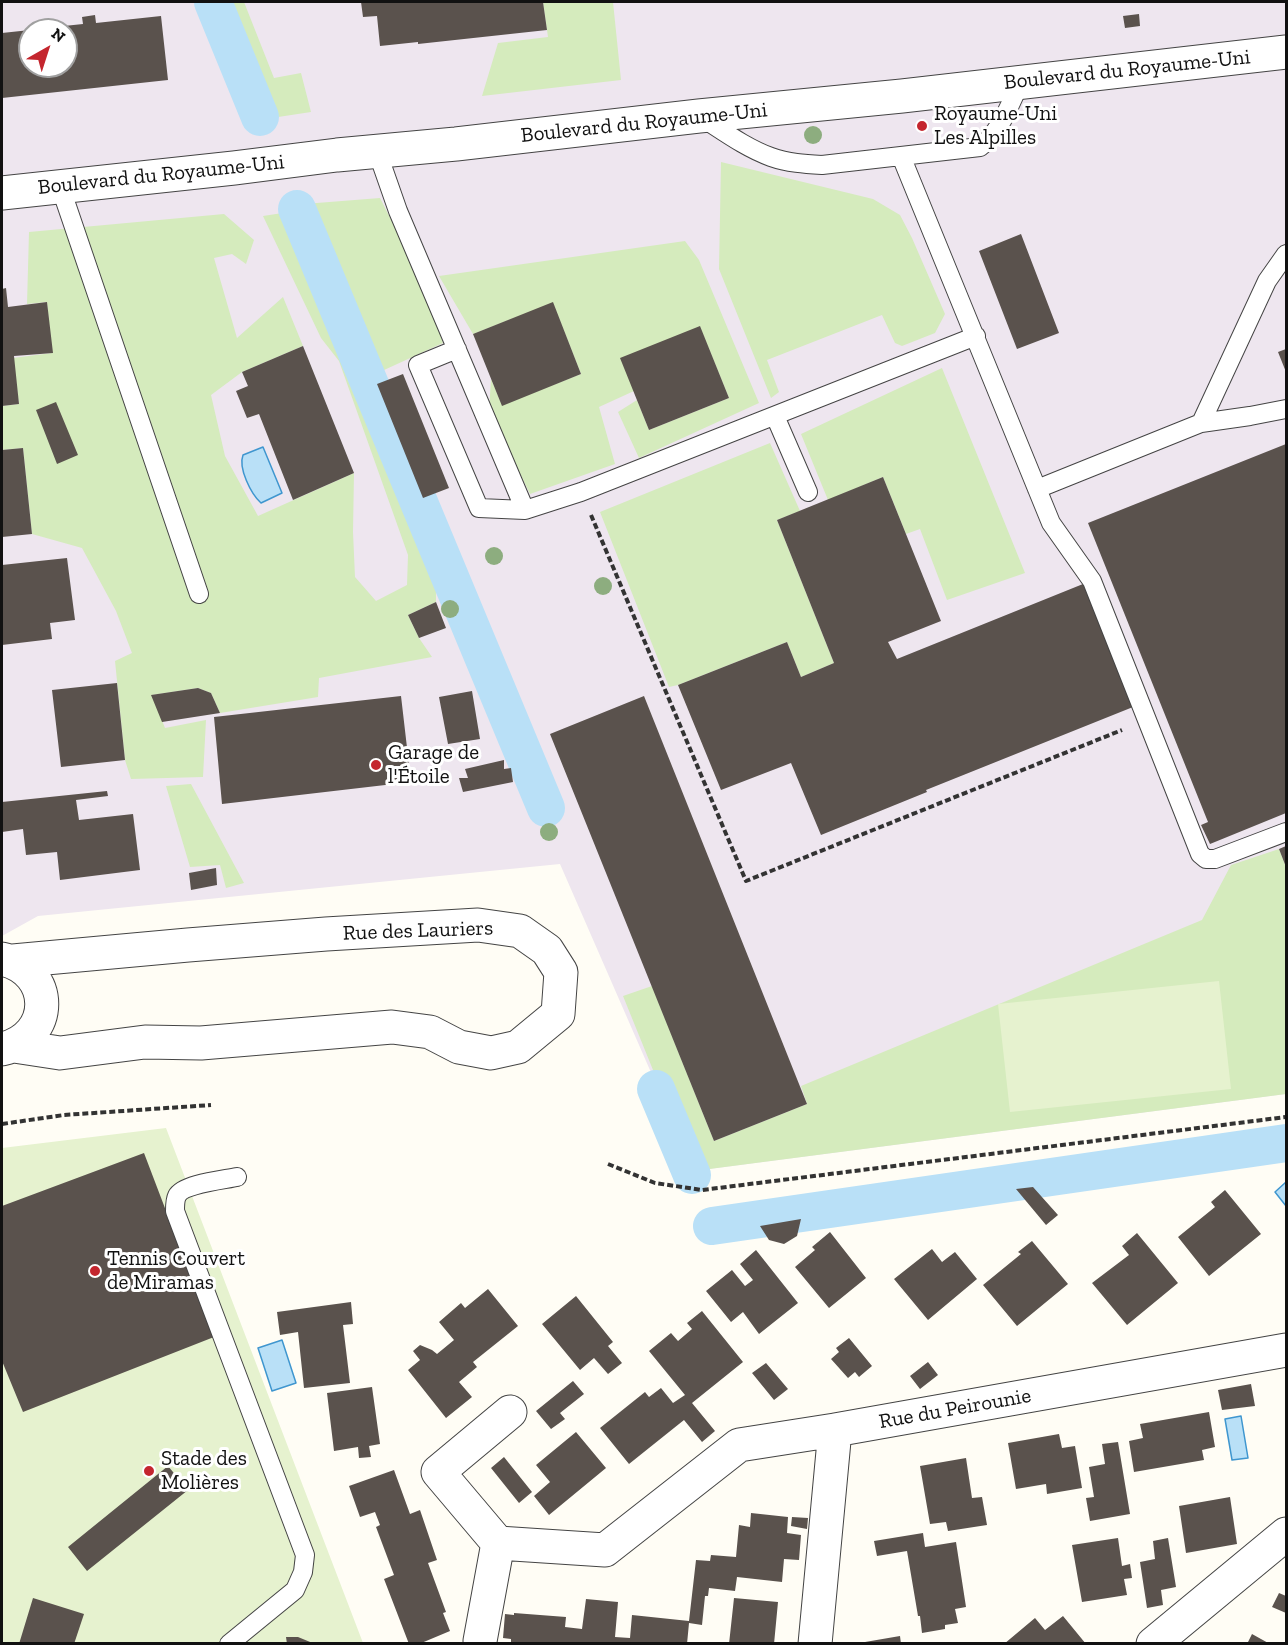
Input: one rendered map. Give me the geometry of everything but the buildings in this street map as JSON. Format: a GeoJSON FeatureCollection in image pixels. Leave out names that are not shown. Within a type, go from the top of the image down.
{"type":"FeatureCollection","features":[{"type":"Feature","properties":{"kind":"street","name":"Boulevard du Royaume-Uni"},"geometry":{"type":"LineString","coordinates":[[2,193],[1287,52]]}},
{"type":"Feature","properties":{"kind":"street","name":"Rue des Lauriers"},"geometry":{"type":"LineString","coordinates":[[7,960],[291,937],[478,925],[520,931],[547,950],[561,972],[558,1014],[518,1047],[491,1053],[459,1047],[430,1032],[392,1027],[201,1042],[145,1042],[60,1053],[8,1047]]}},
{"type":"Feature","properties":{"kind":"street","name":"Rue des Lauriers"},"geometry":{"type":"LineString","coordinates":[[7,960],[26,969],[35,979],[41,995],[41,1011],[37,1025],[28,1037],[8,1047]]}},
{"type":"Feature","properties":{"kind":"street","name":"Rue du Peirounie"},"geometry":{"type":"LineString","coordinates":[[498,1543],[605,1550],[739,1444],[835,1430],[1287,1350]]}},
{"type":"Feature","properties":{"kind":"street"},"geometry":{"type":"LineString","coordinates":[[480,1641],[498,1543],[438,1472],[510,1412]]}},
{"type":"Feature","properties":{"kind":"street"},"geometry":{"type":"LineString","coordinates":[[815,1644],[835,1430]]}},
{"type":"Feature","properties":{"kind":"street"},"geometry":{"type":"LineString","coordinates":[[1153,1644],[1287,1534]]}},
{"type":"Feature","properties":{"kind":"lane"},"geometry":{"type":"LineString","coordinates":[[699,116],[739,141],[770,156],[796,163],[822,165],[980,147],[997,129],[1020,83]]}},
{"type":"Feature","properties":{"kind":"lane"},"geometry":{"type":"LineString","coordinates":[[377,151],[398,210],[525,510]]}},
{"type":"Feature","properties":{"kind":"lane"},"geometry":{"type":"LineString","coordinates":[[902,156],[1051,523],[1092,581],[1200,854],[1206,859],[1215,859],[1287,832]]}},
{"type":"Feature","properties":{"kind":"lane"},"geometry":{"type":"LineString","coordinates":[[60,186],[199,594]]}},
{"type":"Feature","properties":{"kind":"lane"},"geometry":{"type":"LineString","coordinates":[[1201,423],[1267,281],[1287,254]]}},
{"type":"Feature","properties":{"kind":"lane"},"geometry":{"type":"LineString","coordinates":[[457,349],[418,365],[479,508],[525,510],[581,492],[976,336]]}},
{"type":"Feature","properties":{"kind":"lane"},"geometry":{"type":"LineString","coordinates":[[1037,489],[1201,423],[1287,409]]}},
{"type":"Feature","properties":{"kind":"lane"},"geometry":{"type":"LineString","coordinates":[[775,416],[808,492]]}},
{"type":"Feature","properties":{"kind":"lane"},"geometry":{"type":"LineString","coordinates":[[229,1644],[295,1590],[303,1572],[305,1555],[175,1211],[175,1198],[189,1187],[237,1177]]}},
{"type":"Feature","properties":{"kind":"path"},"geometry":{"type":"LineString","coordinates":[[581,492],[746,881],[1147,720]]}},
{"type":"Feature","properties":{"kind":"path"},"geometry":{"type":"LineString","coordinates":[[2,1124],[64,1115],[211,1105]]}},
{"type":"Feature","properties":{"kind":"path"},"geometry":{"type":"LineString","coordinates":[[608,1164],[656,1183],[702,1190],[1287,1117]]}},
{"type":"Feature","properties":{"kind":"shaded area"},"geometry":{"type":"Polygon","coordinates":[[[2,2],[1286,2],[1286,1094],[694,1171],[560,864],[38,916],[2,936],[2,2]]]}},
{"type":"Feature","properties":{"kind":"green space"},"geometry":{"type":"Polygon","coordinates":[[[181,2],[205,2],[254,120],[245,123],[197,3],[181,2]]]}},
{"type":"Feature","properties":{"kind":"green space"},"geometry":{"type":"Polygon","coordinates":[[[217,2],[244,2],[274,78],[301,73],[311,112],[265,119],[217,2]]]}},
{"type":"Feature","properties":{"kind":"green space"},"geometry":{"type":"Polygon","coordinates":[[[543,2],[613,2],[621,80],[482,96],[498,43],[548,37],[543,2]]]}},
{"type":"Feature","properties":{"kind":"green space"},"geometry":{"type":"Polygon","coordinates":[[[721,162],[873,199],[900,215],[945,314],[935,333],[902,346],[895,343],[882,315],[767,360],[779,392],[771,398],[719,269],[721,162]]]}},
{"type":"Feature","properties":{"kind":"green space"},"geometry":{"type":"Polygon","coordinates":[[[380,198],[425,286],[443,343],[371,376],[309,227],[304,204],[380,198]]]}},
{"type":"Feature","properties":{"kind":"green space"},"geometry":{"type":"Polygon","coordinates":[[[289,212],[436,571],[436,602],[408,615],[419,638],[432,657],[319,678],[318,697],[220,713],[211,693],[198,688],[152,695],[165,728],[206,720],[203,777],[131,779],[125,760],[115,661],[132,653],[116,611],[82,548],[32,534],[23,448],[2,450],[2,406],[19,404],[13,358],[52,353],[47,302],[27,304],[29,232],[224,214],[254,240],[246,264],[232,254],[214,258],[237,338],[283,297],[303,346],[242,372],[211,395],[225,456],[258,516],[354,473],[355,577],[376,601],[407,585],[408,555],[339,361],[321,338],[263,216],[289,212]]]}},
{"type":"Feature","properties":{"kind":"green space"},"geometry":{"type":"Polygon","coordinates":[[[685,241],[699,260],[759,403],[639,458],[618,412],[637,400],[649,430],[729,398],[700,327],[634,391],[599,407],[615,464],[530,494],[489,411],[491,379],[502,405],[581,374],[553,303],[473,334],[439,276],[685,241]]]}},
{"type":"Feature","properties":{"kind":"green space"},"geometry":{"type":"Polygon","coordinates":[[[942,368],[1025,573],[947,600],[920,529],[906,534],[883,477],[828,500],[801,434],[942,368]]]}},
{"type":"Feature","properties":{"kind":"green space"},"geometry":{"type":"Polygon","coordinates":[[[770,443],[800,511],[777,520],[834,663],[801,677],[787,642],[669,687],[600,512],[770,443]]]}},
{"type":"Feature","properties":{"kind":"green space"},"geometry":{"type":"Polygon","coordinates":[[[191,784],[244,883],[226,888],[220,865],[190,867],[166,786],[191,784]]]}},
{"type":"Feature","properties":{"kind":"green space"},"geometry":{"type":"Polygon","coordinates":[[[1279,849],[1286,867],[1286,1094],[694,1171],[623,996],[652,986],[714,1141],[807,1104],[801,1086],[1202,920],[1231,865],[1279,849]]]}},
{"type":"Feature","properties":{"kind":"green space"},"geometry":{"type":"Polygon","coordinates":[[[1219,981],[1231,1089],[1010,1112],[998,1004],[1219,981]]]}},
{"type":"Feature","properties":{"kind":"green space","name":"Stade des Molières"},"geometry":{"type":"Polygon","coordinates":[[[166,1128],[363,1643],[2,1643],[2,1148],[166,1128]]]}},
{"type":"Feature","properties":{"kind":"water"},"geometry":{"type":"Polygon","coordinates":[[[263,447],[282,493],[261,503],[246,480],[242,460],[243,455],[263,447]]]}},
{"type":"Feature","properties":{"kind":"water"},"geometry":{"type":"Polygon","coordinates":[[[1286,1182],[1286,1206],[1275,1192],[1286,1182]]]}},
{"type":"Feature","properties":{"kind":"water"},"geometry":{"type":"Polygon","coordinates":[[[282,1340],[296,1383],[272,1391],[258,1348],[282,1340]]]}},
{"type":"Feature","properties":{"kind":"water"},"geometry":{"type":"Polygon","coordinates":[[[1241,1416],[1248,1458],[1232,1460],[1225,1419],[1241,1416]]]}},
{"type":"Feature","properties":{"kind":"waterway"},"geometry":{"type":"LineString","coordinates":[[213,2],[260,117]]}},
{"type":"Feature","properties":{"kind":"waterway"},"geometry":{"type":"LineString","coordinates":[[297,209],[546,808]]}},
{"type":"Feature","properties":{"kind":"waterway"},"geometry":{"type":"LineString","coordinates":[[656,1089],[692,1175]]}},
{"type":"Feature","properties":{"kind":"waterway"},"geometry":{"type":"LineString","coordinates":[[712,1226],[1286,1143]]}},
{"type":"Feature","properties":{"kind":"place","name":"Royaume-Uni Les Alpilles"},"geometry":{"type":"Point","coordinates":[922,126]}},
{"type":"Feature","properties":{"kind":"place","name":"Garage de l'Étoile"},"geometry":{"type":"Point","coordinates":[376,765]}},
{"type":"Feature","properties":{"kind":"place","name":"Tennis Couvert de Miramas"},"geometry":{"type":"Point","coordinates":[95,1271]}},
{"type":"Feature","properties":{"kind":"place","name":"Stade des Molières"},"geometry":{"type":"Point","coordinates":[149,1471]}}]}
